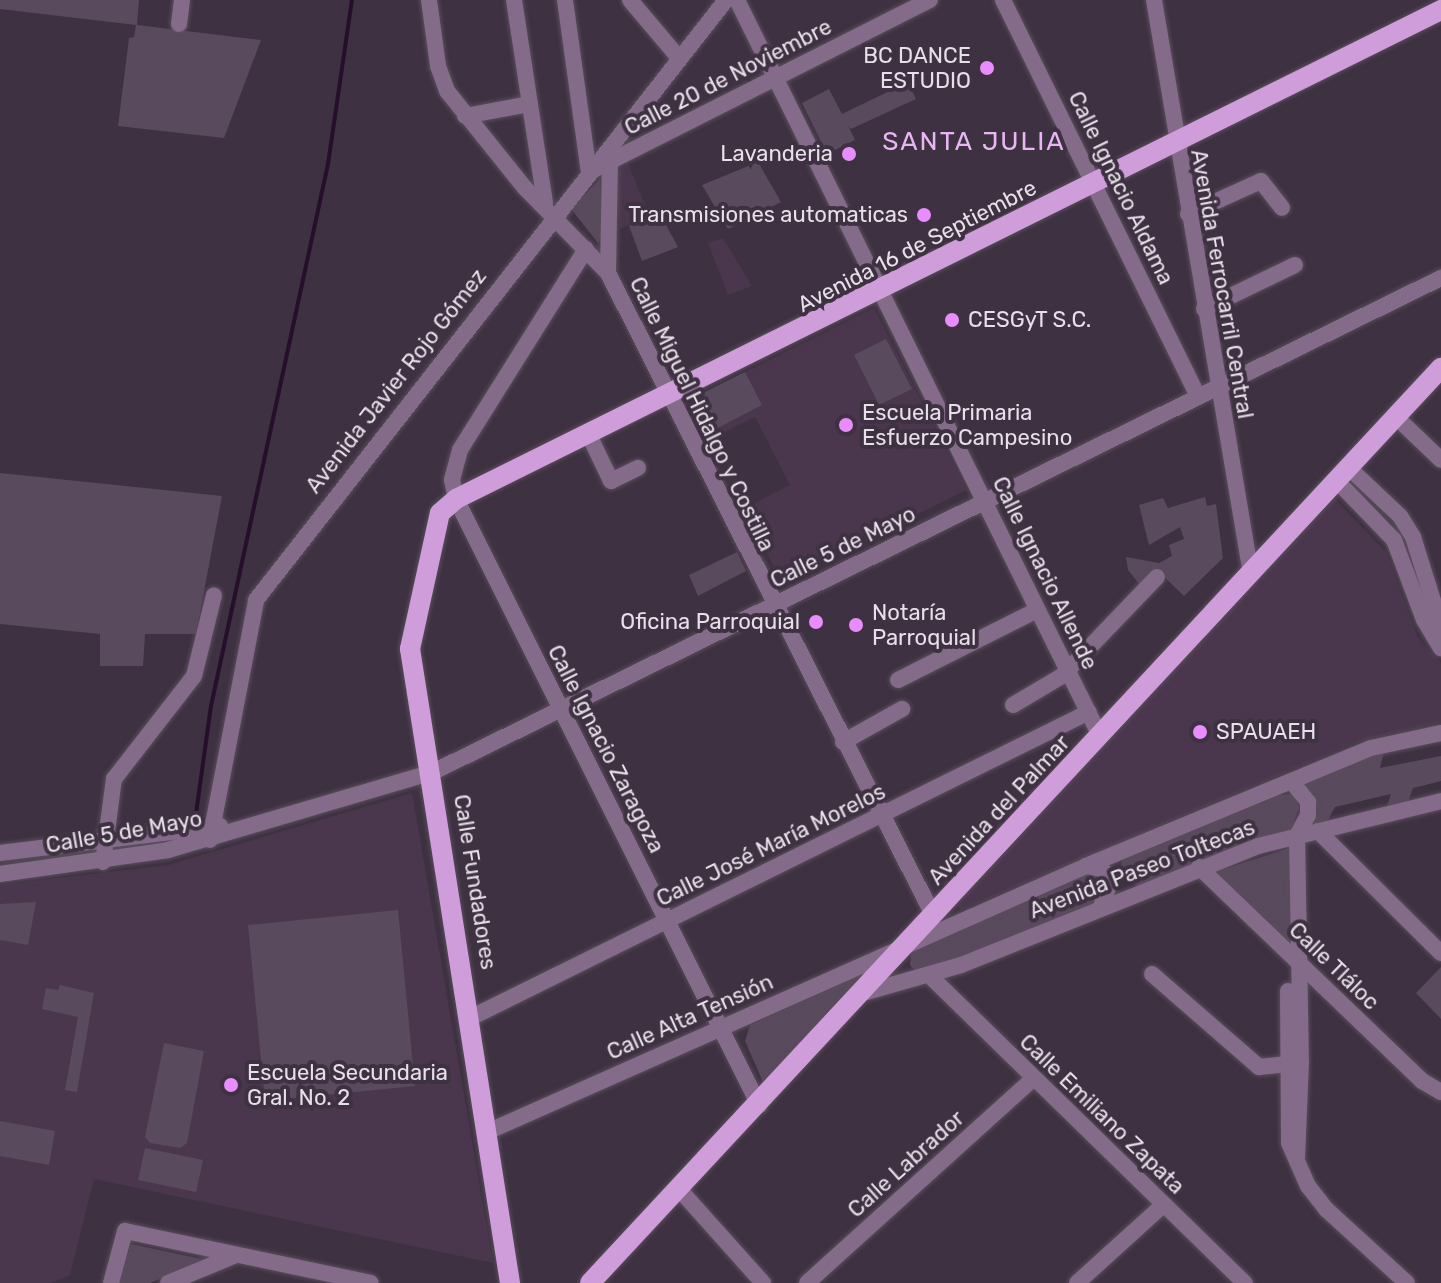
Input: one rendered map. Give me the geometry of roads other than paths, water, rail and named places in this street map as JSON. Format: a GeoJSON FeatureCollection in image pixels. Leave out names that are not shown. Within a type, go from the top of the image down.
{"type":"FeatureCollection","features":[{"type":"Feature","properties":{"kind":"main road","name":"Avenida 16 de Septiembre"},"geometry":{"type":"LineString","coordinates":[[456,499],[669,397],[1441,10]]}},
{"type":"Feature","properties":{"kind":"main road","name":"Avenida del Palmar"},"geometry":{"type":"LineString","coordinates":[[590,1283],[759,1105],[1441,368]]}},
{"type":"Feature","properties":{"kind":"main road","name":"Calle Fundadores"},"geometry":{"type":"LineString","coordinates":[[456,499],[440,513],[431,536],[410,649],[472,1017],[510,1283]]}},
{"type":"Feature","properties":{"kind":"street"},"geometry":{"type":"LineString","coordinates":[[179,24],[182,0]]}},
{"type":"Feature","properties":{"kind":"street","name":"Calle Miguel Hidalgo y Costilla"},"geometry":{"type":"LineString","coordinates":[[429,0],[438,66],[465,116],[608,273],[773,606],[933,915]]}},
{"type":"Feature","properties":{"kind":"street"},"geometry":{"type":"LineString","coordinates":[[514,0],[529,104],[550,209]]}},
{"type":"Feature","properties":{"kind":"street"},"geometry":{"type":"LineString","coordinates":[[565,0],[589,172]]}},
{"type":"Feature","properties":{"kind":"street"},"geometry":{"type":"LineString","coordinates":[[630,0],[679,58]]}},
{"type":"Feature","properties":{"kind":"street","name":"Avenida Javier Rojo Gómez"},"geometry":{"type":"LineString","coordinates":[[211,833],[256,600],[550,209],[589,172],[726,0]]}},
{"type":"Feature","properties":{"kind":"street","name":"Calle Ignacio Allende"},"geometry":{"type":"LineString","coordinates":[[737,0],[778,76],[1100,736]]}},
{"type":"Feature","properties":{"kind":"street","name":"Calle 20 de Noviembre"},"geometry":{"type":"LineString","coordinates":[[589,172],[930,0]]}},
{"type":"Feature","properties":{"kind":"street","name":"Calle Ignacio Aldama"},"geometry":{"type":"LineString","coordinates":[[1003,0],[1198,396]]}},
{"type":"Feature","properties":{"kind":"street","name":"Avenida Ferrocarril Central"},"geometry":{"type":"LineString","coordinates":[[1154,0],[1174,143],[1251,574]]}},
{"type":"Feature","properties":{"kind":"street"},"geometry":{"type":"LineString","coordinates":[[465,116],[529,104]]}},
{"type":"Feature","properties":{"kind":"street","name":"Calle Miguel Hidalgo y Costilla"},"geometry":{"type":"LineString","coordinates":[[608,273],[610,162]]}},
{"type":"Feature","properties":{"kind":"street"},"geometry":{"type":"LineString","coordinates":[[1188,214],[1261,181],[1282,208]]}},
{"type":"Feature","properties":{"kind":"street"},"geometry":{"type":"LineString","coordinates":[[456,499],[452,480],[460,450],[586,249]]}},
{"type":"Feature","properties":{"kind":"street"},"geometry":{"type":"LineString","coordinates":[[1204,309],[1295,265]]}},
{"type":"Feature","properties":{"kind":"street","name":"Calle 5 de Mayo"},"geometry":{"type":"LineString","coordinates":[[0,874],[103,862],[253,825],[433,772],[1441,278]]}},
{"type":"Feature","properties":{"kind":"street"},"geometry":{"type":"LineString","coordinates":[[1396,417],[1441,460]]}},
{"type":"Feature","properties":{"kind":"street"},"geometry":{"type":"LineString","coordinates":[[589,435],[611,481],[638,468]]}},
{"type":"Feature","properties":{"kind":"street"},"geometry":{"type":"LineString","coordinates":[[1343,474],[1400,516],[1413,537],[1441,626]]}},
{"type":"Feature","properties":{"kind":"street"},"geometry":{"type":"LineString","coordinates":[[1343,474],[1394,540],[1424,620],[1441,648]]}},
{"type":"Feature","properties":{"kind":"street","name":"Calle Ignacio Zaragoza"},"geometry":{"type":"LineString","coordinates":[[456,499],[759,1105]]}},
{"type":"Feature","properties":{"kind":"street"},"geometry":{"type":"LineString","coordinates":[[1013,705],[1068,670],[1157,577]]}},
{"type":"Feature","properties":{"kind":"street"},"geometry":{"type":"LineString","coordinates":[[103,862],[110,841],[114,779],[194,676],[214,595]]}},
{"type":"Feature","properties":{"kind":"street"},"geometry":{"type":"LineString","coordinates":[[898,680],[1037,610]]}},
{"type":"Feature","properties":{"kind":"street"},"geometry":{"type":"LineString","coordinates":[[843,742],[902,709]]}},
{"type":"Feature","properties":{"kind":"street","name":"Calle José María Morelos"},"geometry":{"type":"LineString","coordinates":[[472,1017],[1089,712]]}},
{"type":"Feature","properties":{"kind":"street","name":"Avenida Paseo Toltecas"},"geometry":{"type":"LineString","coordinates":[[911,941],[1371,748],[1441,733]]}},
{"type":"Feature","properties":{"kind":"street"},"geometry":{"type":"LineString","coordinates":[[1292,782],[1308,802],[1308,815],[1297,836],[1298,960],[1288,972],[1294,1063],[1289,1143],[1308,1186],[1327,1210],[1407,1283]]}},
{"type":"Feature","properties":{"kind":"street","name":"Avenida Paseo Toltecas"},"geometry":{"type":"LineString","coordinates":[[863,993],[930,976],[1199,867],[1297,836],[1441,802]]}},
{"type":"Feature","properties":{"kind":"street"},"geometry":{"type":"LineString","coordinates":[[1318,831],[1441,953]]}},
{"type":"Feature","properties":{"kind":"street","name":"Calle 5 de Mayo"},"geometry":{"type":"LineString","coordinates":[[0,853],[211,833]]}},
{"type":"Feature","properties":{"kind":"street"},"geometry":{"type":"LineString","coordinates":[[1123,851],[1114,876],[1133,893]]}},
{"type":"Feature","properties":{"kind":"street"},"geometry":{"type":"LineString","coordinates":[[1086,866],[1102,869],[1110,883],[1101,906]]}},
{"type":"Feature","properties":{"kind":"street","name":"Calle Tláloc"},"geometry":{"type":"LineString","coordinates":[[1199,867],[1422,1081],[1441,1092]]}},
{"type":"Feature","properties":{"kind":"street","name":"Calle Alta Tensión"},"geometry":{"type":"LineString","coordinates":[[487,1132],[911,941]]}},
{"type":"Feature","properties":{"kind":"street"},"geometry":{"type":"LineString","coordinates":[[1152,974],[1259,1067],[1294,1063]]}},
{"type":"Feature","properties":{"kind":"street","name":"Calle Emiliano Zapata"},"geometry":{"type":"LineString","coordinates":[[930,976],[1245,1283]]}},
{"type":"Feature","properties":{"kind":"street","name":"Calle Labrador"},"geometry":{"type":"LineString","coordinates":[[807,1283],[1034,1078]]}},
{"type":"Feature","properties":{"kind":"street"},"geometry":{"type":"LineString","coordinates":[[679,1189],[763,1283]]}},
{"type":"Feature","properties":{"kind":"street"},"geometry":{"type":"LineString","coordinates":[[1077,1283],[1163,1205]]}},
{"type":"Feature","properties":{"kind":"street"},"geometry":{"type":"LineString","coordinates":[[111,1283],[125,1231],[371,1283]]}},
{"type":"Feature","properties":{"kind":"street"},"geometry":{"type":"LineString","coordinates":[[168,1283],[236,1255]]}},
{"type":"Feature","properties":{"kind":"waterway"},"geometry":{"type":"LineString","coordinates":[[195,821],[211,706],[328,164],[352,0]]}},
{"type":"Feature","properties":{"kind":"place","name":"BC DANCE ESTUDIO"},"geometry":{"type":"Point","coordinates":[987,68]}},
{"type":"Feature","properties":{"kind":"place","name":"Lavanderia"},"geometry":{"type":"Point","coordinates":[849,154]}},
{"type":"Feature","properties":{"kind":"place","name":"Transmisiones automaticas"},"geometry":{"type":"Point","coordinates":[924,215]}},
{"type":"Feature","properties":{"kind":"place","name":"CESGyT S.C."},"geometry":{"type":"Point","coordinates":[952,320]}},
{"type":"Feature","properties":{"kind":"place","name":"Escuela Primaria Esfuerzo Campesino"},"geometry":{"type":"Point","coordinates":[846,425]}},
{"type":"Feature","properties":{"kind":"place","name":"Oficina Parroquial"},"geometry":{"type":"Point","coordinates":[816,622]}},
{"type":"Feature","properties":{"kind":"place","name":"Notaría Parroquial"},"geometry":{"type":"Point","coordinates":[856,625]}},
{"type":"Feature","properties":{"kind":"place","name":"SPAUAEH"},"geometry":{"type":"Point","coordinates":[1200,732]}},
{"type":"Feature","properties":{"kind":"place","name":"Escuela Secundaria Gral. No. 2"},"geometry":{"type":"Point","coordinates":[231,1085]}},
{"type":"Feature","properties":{"kind":"district","name":"SANTA JULIA"},"geometry":{"type":"Point","coordinates":[974,142]}}]}
